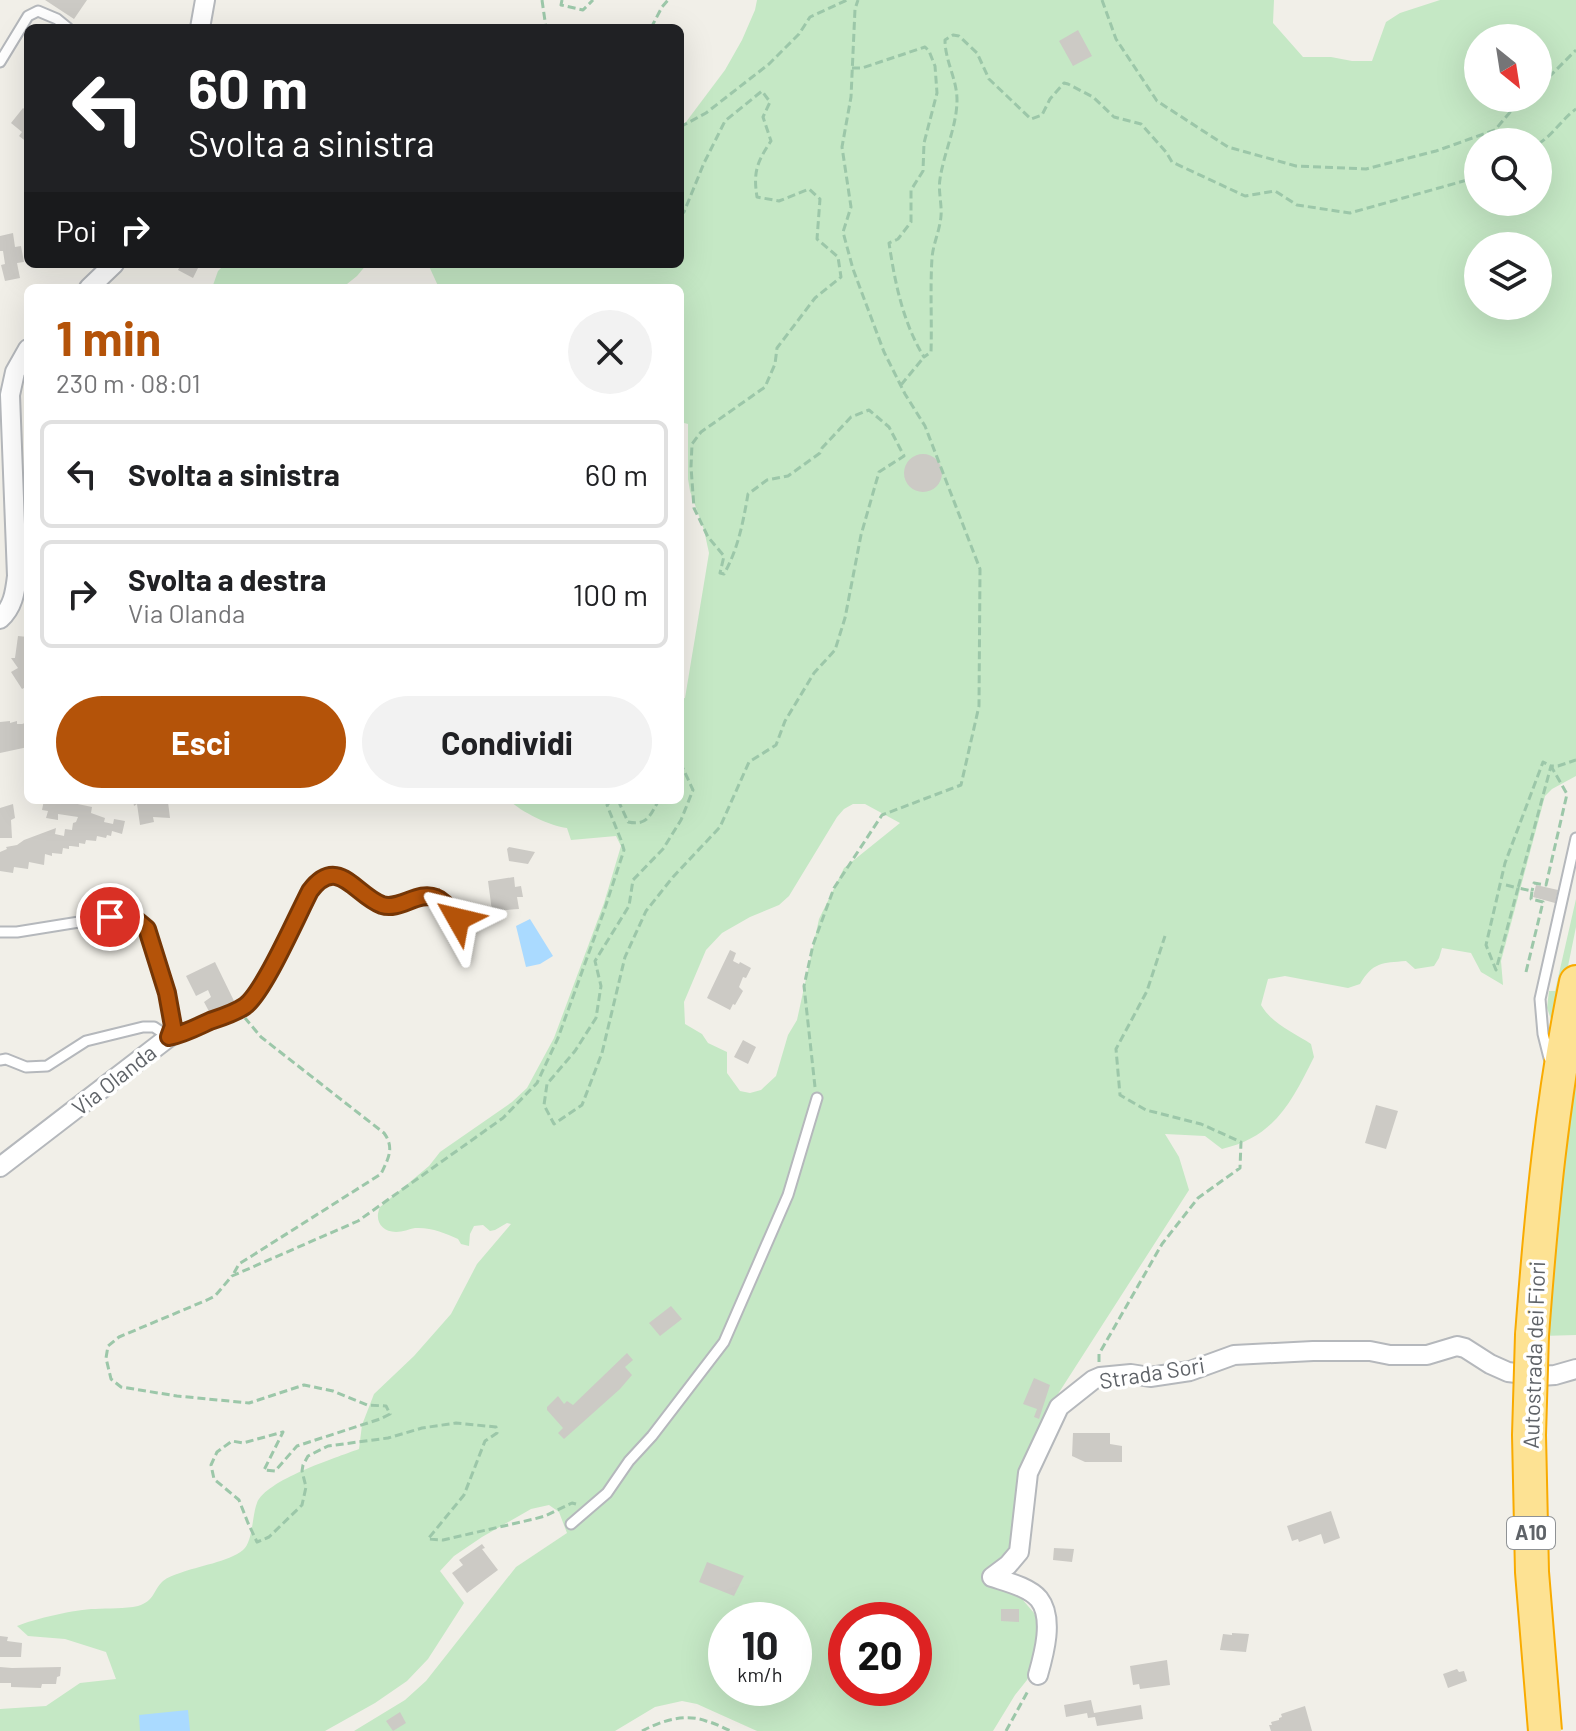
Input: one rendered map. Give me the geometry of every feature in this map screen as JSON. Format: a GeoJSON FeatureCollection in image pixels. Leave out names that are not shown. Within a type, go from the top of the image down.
{"type":"FeatureCollection","features":[{"type":"Feature","properties":{"kind":"highway","name":"Autostrada dei Fiori"},"geometry":{"type":"LineString","coordinates":[[1545,1731],[1532,1572],[1529,1435],[1532,1335],[1549,1146],[1576,982]]}},
{"type":"Feature","properties":{"kind":"street"},"geometry":{"type":"LineString","coordinates":[[201,24],[205,0]]}},
{"type":"Feature","properties":{"kind":"street"},"geometry":{"type":"LineString","coordinates":[[93,284],[110,268]]}},
{"type":"Feature","properties":{"kind":"street"},"geometry":{"type":"LineString","coordinates":[[0,619],[14,598],[17,576],[10,395],[15,372],[24,356]]}},
{"type":"Feature","properties":{"kind":"street","name":"Via Olanda"},"geometry":{"type":"LineString","coordinates":[[0,1167],[169,1037]]}},
{"type":"Feature","properties":{"kind":"street","name":"Strada Sori"},"geometry":{"type":"LineString","coordinates":[[1038,1675],[1046,1650],[1047,1628],[1043,1608],[1038,1598],[1011,1583],[992,1577],[1019,1552],[1028,1473],[1059,1407],[1093,1380],[1131,1374],[1150,1377],[1190,1371],[1234,1355],[1370,1351],[1390,1355],[1427,1355],[1457,1346],[1508,1372],[1540,1376],[1576,1369]]}},
{"type":"Feature","properties":{"kind":"lane"},"geometry":{"type":"LineString","coordinates":[[0,62],[28,16],[38,11],[63,24]]}},
{"type":"Feature","properties":{"kind":"lane"},"geometry":{"type":"LineString","coordinates":[[1547,1070],[1549,1059],[1540,999],[1576,838]]}},
{"type":"Feature","properties":{"kind":"lane"},"geometry":{"type":"LineString","coordinates":[[0,1060],[6,1059],[26,1067],[47,1066],[86,1041],[143,1027],[154,1027],[169,1037],[182,1035],[245,1005],[264,981],[310,891],[316,883],[333,875],[382,905],[392,906],[425,896],[435,897],[458,919]]}},
{"type":"Feature","properties":{"kind":"lane","name":"Via Olanda"},"geometry":{"type":"LineString","coordinates":[[0,932],[110,917],[135,919],[147,929],[157,957],[173,1026],[169,1037]]}},
{"type":"Feature","properties":{"kind":"lane"},"geometry":{"type":"LineString","coordinates":[[571,1524],[607,1493],[724,1342],[788,1195],[817,1098]]}},
{"type":"Feature","properties":{"kind":"lane"},"geometry":{"type":"LineString","coordinates":[[1544,1109],[1549,1146]]}},
{"type":"Feature","properties":{"kind":"path"},"geometry":{"type":"LineString","coordinates":[[542,0],[545,24]]}},
{"type":"Feature","properties":{"kind":"path"},"geometry":{"type":"LineString","coordinates":[[562,0],[561,5],[583,10],[593,0]]}},
{"type":"Feature","properties":{"kind":"path"},"geometry":{"type":"LineString","coordinates":[[653,24],[668,0]]}},
{"type":"Feature","properties":{"kind":"path"},"geometry":{"type":"LineString","coordinates":[[684,125],[706,113],[769,64],[799,34],[810,17],[847,0]]}},
{"type":"Feature","properties":{"kind":"path"},"geometry":{"type":"LineString","coordinates":[[817,1098],[804,986],[813,945],[834,888],[882,815],[961,785],[979,706],[980,569],[925,426],[884,352],[853,269],[843,232],[851,207],[842,147],[851,97],[858,0]]}},
{"type":"Feature","properties":{"kind":"path"},"geometry":{"type":"LineString","coordinates":[[1102,0],[1116,39],[1157,101],[1228,147],[1296,166],[1366,169],[1436,151],[1495,130],[1510,112]]}},
{"type":"Feature","properties":{"kind":"path"},"geometry":{"type":"LineString","coordinates":[[901,385],[931,352],[932,256],[941,216],[939,182],[955,122],[957,98],[945,48],[945,40],[953,35],[959,36],[977,53],[989,79],[1031,119],[1042,115],[1050,99],[1064,83],[1068,84],[1098,100],[1114,117],[1141,124],[1172,162],[1245,196],[1275,191],[1297,205],[1350,213],[1464,181]]}},
{"type":"Feature","properties":{"kind":"path"},"geometry":{"type":"LineString","coordinates":[[852,68],[862,68],[925,47],[935,66],[937,93],[924,143],[923,171],[911,190],[911,222],[898,239],[889,243],[907,322],[924,357]]}},
{"type":"Feature","properties":{"kind":"path"},"geometry":{"type":"LineString","coordinates":[[1552,74],[1576,50]]}},
{"type":"Feature","properties":{"kind":"path"},"geometry":{"type":"LineString","coordinates":[[684,212],[706,157],[725,121],[762,91],[770,102],[763,117],[771,141],[758,161],[755,181],[757,197],[779,201],[809,189],[820,199],[817,239],[838,257],[841,277],[815,298],[777,348],[775,364],[765,387],[701,432],[692,444],[694,508],[708,537],[724,556],[720,573],[724,574],[732,560],[748,494],[767,480],[788,476],[820,453],[851,417],[869,410],[889,427],[904,456],[879,472],[835,650],[814,673],[785,721],[776,745],[749,762],[720,827],[646,911],[625,957],[602,1053],[582,1105],[554,1124],[544,1105],[547,1084],[575,1051],[596,1018],[601,986],[595,961],[629,906],[633,880],[663,849],[681,820],[693,790],[684,771]]}},
{"type":"Feature","properties":{"kind":"path"},"geometry":{"type":"LineString","coordinates":[[1552,132],[1576,109]]}},
{"type":"Feature","properties":{"kind":"path"},"geometry":{"type":"LineString","coordinates":[[1551,766],[1496,970],[1486,945],[1505,863],[1543,762],[1558,766],[1576,760]]}},
{"type":"Feature","properties":{"kind":"path"},"geometry":{"type":"LineString","coordinates":[[1526,972],[1543,902],[1531,899],[1532,891],[1534,883],[1546,885],[1567,794],[1551,766]]}},
{"type":"Feature","properties":{"kind":"path"},"geometry":{"type":"LineString","coordinates":[[232,1276],[358,1221],[503,1118],[537,1083],[558,1038],[624,850],[608,804]]}},
{"type":"Feature","properties":{"kind":"path"},"geometry":{"type":"LineString","coordinates":[[620,804],[628,822],[638,824],[645,822],[656,804]]}},
{"type":"Feature","properties":{"kind":"path"},"geometry":{"type":"LineString","coordinates":[[1506,885],[1532,891]]}},
{"type":"Feature","properties":{"kind":"path"},"geometry":{"type":"LineString","coordinates":[[1100,1377],[1099,1354],[1162,1244],[1198,1198],[1240,1168],[1241,1142],[1201,1124],[1146,1110],[1120,1095],[1116,1049],[1147,991],[1165,936]]}},
{"type":"Feature","properties":{"kind":"path"},"geometry":{"type":"LineString","coordinates":[[237,1009],[261,1037],[384,1133],[391,1152],[381,1174],[239,1264],[215,1296],[119,1337],[108,1346],[106,1358],[111,1379],[121,1387],[249,1403],[304,1385],[333,1391],[367,1405],[386,1406],[390,1414],[297,1446],[275,1471],[264,1470],[283,1432],[243,1443],[232,1441],[217,1452],[211,1465],[214,1479],[239,1500],[257,1542],[269,1537],[302,1505],[306,1487],[302,1471],[308,1456],[328,1446],[388,1438],[422,1428],[456,1423],[496,1427],[497,1433],[485,1441],[479,1452],[464,1495],[428,1539],[443,1540],[534,1519],[572,1503],[590,1507]]}},
{"type":"Feature","properties":{"kind":"path"},"geometry":{"type":"LineString","coordinates":[[1006,1731],[1038,1675]]}},
{"type":"Feature","properties":{"kind":"path"},"geometry":{"type":"LineString","coordinates":[[642,1731],[668,1720],[686,1718],[703,1719],[731,1731]]}},
{"type":"Feature","properties":{"kind":"green space"},"geometry":{"type":"Polygon","coordinates":[[[757,0],[1274,0],[1273,23],[1303,57],[1372,61],[1386,22],[1400,13],[1440,0],[1576,0],[1576,776],[1545,796],[1501,961],[1503,985],[1481,972],[1471,953],[1442,948],[1434,966],[1415,969],[1406,961],[1384,963],[1369,971],[1360,984],[1348,988],[1285,976],[1268,979],[1261,1005],[1277,1023],[1311,1044],[1314,1057],[1280,1115],[1256,1136],[1222,1149],[1205,1136],[1165,1134],[1179,1157],[1189,1190],[1058,1394],[1030,1446],[1017,1483],[1014,1536],[1000,1588],[1022,1599],[1034,1613],[1038,1623],[1037,1656],[1027,1680],[993,1731],[757,1731],[697,1704],[682,1701],[655,1707],[615,1731],[354,1731],[405,1700],[426,1681],[516,1567],[567,1533],[559,1512],[549,1505],[531,1509],[454,1556],[440,1571],[464,1603],[428,1659],[407,1681],[325,1731],[0,1731],[0,1709],[46,1706],[80,1683],[116,1679],[106,1652],[65,1639],[28,1636],[17,1626],[87,1609],[138,1606],[148,1601],[169,1577],[221,1561],[243,1550],[249,1541],[257,1503],[263,1494],[287,1478],[359,1449],[362,1425],[374,1394],[414,1356],[451,1314],[477,1264],[511,1224],[490,1231],[483,1225],[474,1226],[469,1246],[432,1229],[391,1231],[383,1228],[378,1216],[380,1207],[429,1166],[440,1152],[527,1088],[554,1038],[604,903],[621,846],[616,836],[571,840],[567,828],[536,818],[514,804],[684,804],[684,698],[709,553],[688,479],[688,424],[684,423],[684,284],[437,284],[430,268],[684,268],[684,125],[725,70],[742,40],[757,0]],[[853,804],[837,817],[789,896],[779,905],[722,933],[706,950],[684,1002],[685,1024],[702,1034],[708,1043],[727,1052],[727,1073],[740,1091],[750,1093],[761,1090],[776,1076],[788,1035],[797,1020],[819,919],[844,868],[900,823],[865,804],[853,804]]]}},
{"type":"Feature","properties":{"kind":"green space"},"geometry":{"type":"Polygon","coordinates":[[[221,268],[364,268],[347,284],[213,284],[221,268]]]}},
{"type":"Feature","properties":{"kind":"green space"},"geometry":{"type":"Polygon","coordinates":[[[1576,899],[1576,927],[1557,1020],[1552,1022],[1547,1008],[1549,991],[1555,991],[1576,899]]]}},
{"type":"Feature","properties":{"kind":"green space"},"geometry":{"type":"Polygon","coordinates":[[[1576,1045],[1576,1335],[1542,1336],[1576,1045]]]}},
{"type":"Feature","properties":{"kind":"water"},"geometry":{"type":"Polygon","coordinates":[[[530,919],[553,956],[540,964],[526,967],[516,926],[530,919]]]}},
{"type":"Feature","properties":{"kind":"water"},"geometry":{"type":"Polygon","coordinates":[[[188,1710],[190,1731],[140,1731],[139,1715],[188,1710]]]}},
{"type":"Feature","properties":{"kind":"building"},"geometry":{"type":"Polygon","coordinates":[[[45,0],[87,0],[74,19],[45,0]]]}},
{"type":"Feature","properties":{"kind":"building"},"geometry":{"type":"Polygon","coordinates":[[[1078,30],[1092,56],[1073,66],[1059,41],[1078,30]]]}},
{"type":"Feature","properties":{"kind":"building"},"geometry":{"type":"Polygon","coordinates":[[[24,109],[24,140],[19,136],[22,132],[11,123],[24,109]]]}},
{"type":"Feature","properties":{"kind":"building"},"geometry":{"type":"Polygon","coordinates":[[[13,233],[15,247],[21,246],[24,262],[17,263],[20,278],[5,281],[0,236],[13,233]]]}},
{"type":"Feature","properties":{"kind":"building"},"geometry":{"type":"Polygon","coordinates":[[[179,268],[198,268],[193,278],[179,268]]]}},
{"type":"Feature","properties":{"kind":"building"},"geometry":{"type":"Polygon","coordinates":[[[923,454],[936,460],[942,473],[936,486],[923,492],[910,486],[904,473],[910,460],[923,454]]]}},
{"type":"Feature","properties":{"kind":"building"},"geometry":{"type":"Polygon","coordinates":[[[18,636],[24,637],[22,689],[11,672],[18,668],[11,658],[15,658],[18,636]]]}},
{"type":"Feature","properties":{"kind":"building"},"geometry":{"type":"Polygon","coordinates":[[[0,722],[24,723],[24,748],[0,753],[0,722]]]}},
{"type":"Feature","properties":{"kind":"building"},"geometry":{"type":"Polygon","coordinates":[[[13,804],[15,818],[11,820],[12,838],[0,838],[0,808],[13,804]]]}},
{"type":"Feature","properties":{"kind":"building"},"geometry":{"type":"Polygon","coordinates":[[[43,804],[78,804],[92,807],[91,813],[105,818],[104,822],[113,824],[114,819],[125,821],[122,834],[112,831],[111,836],[107,835],[106,838],[97,836],[96,841],[86,840],[85,844],[79,843],[79,847],[63,848],[62,854],[45,854],[44,865],[29,862],[28,869],[14,867],[13,873],[0,871],[0,852],[6,847],[56,828],[55,834],[64,836],[65,829],[72,830],[78,817],[58,814],[58,820],[46,818],[48,811],[42,810],[43,804]]]}},
{"type":"Feature","properties":{"kind":"building"},"geometry":{"type":"Polygon","coordinates":[[[137,804],[168,804],[170,818],[153,817],[154,822],[140,825],[137,804]]]}},
{"type":"Feature","properties":{"kind":"building"},"geometry":{"type":"Polygon","coordinates":[[[509,847],[535,852],[528,864],[509,861],[509,847]]]}},
{"type":"Feature","properties":{"kind":"building"},"geometry":{"type":"Polygon","coordinates":[[[514,877],[515,887],[521,886],[523,897],[517,897],[519,909],[492,911],[488,881],[514,877]]]}},
{"type":"Feature","properties":{"kind":"building"},"geometry":{"type":"Polygon","coordinates":[[[1536,885],[1558,890],[1555,903],[1533,897],[1536,885]]]}},
{"type":"Feature","properties":{"kind":"building"},"geometry":{"type":"Polygon","coordinates":[[[730,950],[736,953],[733,961],[751,968],[739,987],[743,991],[730,1010],[707,998],[730,950]]]}},
{"type":"Feature","properties":{"kind":"building"},"geometry":{"type":"Polygon","coordinates":[[[215,962],[236,1005],[212,1017],[204,1002],[211,997],[208,990],[196,996],[186,976],[215,962]]]}},
{"type":"Feature","properties":{"kind":"building"},"geometry":{"type":"Polygon","coordinates":[[[743,1040],[756,1047],[748,1064],[734,1057],[743,1040]]]}},
{"type":"Feature","properties":{"kind":"building"},"geometry":{"type":"Polygon","coordinates":[[[1376,1105],[1398,1111],[1386,1149],[1365,1143],[1376,1105]]]}},
{"type":"Feature","properties":{"kind":"building"},"geometry":{"type":"Polygon","coordinates":[[[671,1306],[682,1319],[660,1336],[649,1323],[671,1306]]]}},
{"type":"Feature","properties":{"kind":"building"},"geometry":{"type":"Polygon","coordinates":[[[627,1353],[633,1360],[625,1367],[632,1375],[564,1439],[558,1433],[563,1428],[547,1407],[558,1396],[564,1404],[567,1401],[573,1405],[627,1353]]]}},
{"type":"Feature","properties":{"kind":"building"},"geometry":{"type":"Polygon","coordinates":[[[1034,1378],[1050,1385],[1039,1419],[1034,1417],[1037,1409],[1023,1404],[1034,1378]]]}},
{"type":"Feature","properties":{"kind":"building"},"geometry":{"type":"Polygon","coordinates":[[[1073,1433],[1110,1433],[1110,1444],[1122,1446],[1122,1462],[1085,1462],[1072,1456],[1073,1433]]]}},
{"type":"Feature","properties":{"kind":"building"},"geometry":{"type":"Polygon","coordinates":[[[1331,1511],[1340,1538],[1324,1544],[1321,1534],[1299,1542],[1298,1539],[1292,1541],[1287,1526],[1331,1511]]]}},
{"type":"Feature","properties":{"kind":"building"},"geometry":{"type":"Polygon","coordinates":[[[482,1544],[485,1548],[482,1549],[498,1570],[467,1593],[452,1573],[463,1565],[459,1560],[482,1544]]]}},
{"type":"Feature","properties":{"kind":"building"},"geometry":{"type":"Polygon","coordinates":[[[1054,1548],[1074,1549],[1072,1562],[1053,1560],[1054,1548]]]}},
{"type":"Feature","properties":{"kind":"building"},"geometry":{"type":"Polygon","coordinates":[[[707,1562],[744,1576],[734,1596],[699,1582],[707,1562]]]}},
{"type":"Feature","properties":{"kind":"building"},"geometry":{"type":"Polygon","coordinates":[[[1001,1609],[1019,1609],[1019,1622],[1001,1621],[1001,1609]]]}},
{"type":"Feature","properties":{"kind":"building"},"geometry":{"type":"Polygon","coordinates":[[[1223,1634],[1249,1634],[1246,1652],[1220,1650],[1223,1634]]]}},
{"type":"Feature","properties":{"kind":"building"},"geometry":{"type":"Polygon","coordinates":[[[0,1636],[8,1637],[7,1641],[22,1643],[21,1657],[0,1657],[0,1636]]]}},
{"type":"Feature","properties":{"kind":"building"},"geometry":{"type":"Polygon","coordinates":[[[1167,1660],[1170,1685],[1140,1689],[1139,1684],[1133,1685],[1130,1666],[1167,1660]]]}},
{"type":"Feature","properties":{"kind":"building"},"geometry":{"type":"Polygon","coordinates":[[[0,1667],[61,1667],[56,1684],[42,1684],[41,1688],[11,1687],[11,1683],[0,1683],[0,1667]]]}},
{"type":"Feature","properties":{"kind":"building"},"geometry":{"type":"Polygon","coordinates":[[[1457,1669],[1464,1671],[1467,1681],[1448,1688],[1443,1674],[1457,1669]]]}},
{"type":"Feature","properties":{"kind":"building"},"geometry":{"type":"Polygon","coordinates":[[[1091,1700],[1094,1713],[1141,1705],[1143,1719],[1097,1726],[1095,1717],[1088,1718],[1087,1713],[1066,1717],[1064,1705],[1091,1700]]]}},
{"type":"Feature","properties":{"kind":"building"},"geometry":{"type":"Polygon","coordinates":[[[1305,1706],[1312,1731],[1271,1731],[1269,1725],[1279,1720],[1281,1714],[1305,1706]]]}},
{"type":"Feature","properties":{"kind":"building"},"geometry":{"type":"Polygon","coordinates":[[[400,1712],[406,1723],[393,1731],[386,1721],[400,1712]]]}},
{"type":"Feature","properties":{"kind":"route"},"geometry":{"type":"LineString","coordinates":[[110,917],[135,919],[147,929],[167,993],[173,1026],[169,1037],[182,1035],[230,1013],[253,998],[310,891],[325,878],[333,875],[344,879],[382,905],[392,906],[425,896],[435,897],[458,919]]}}]}
